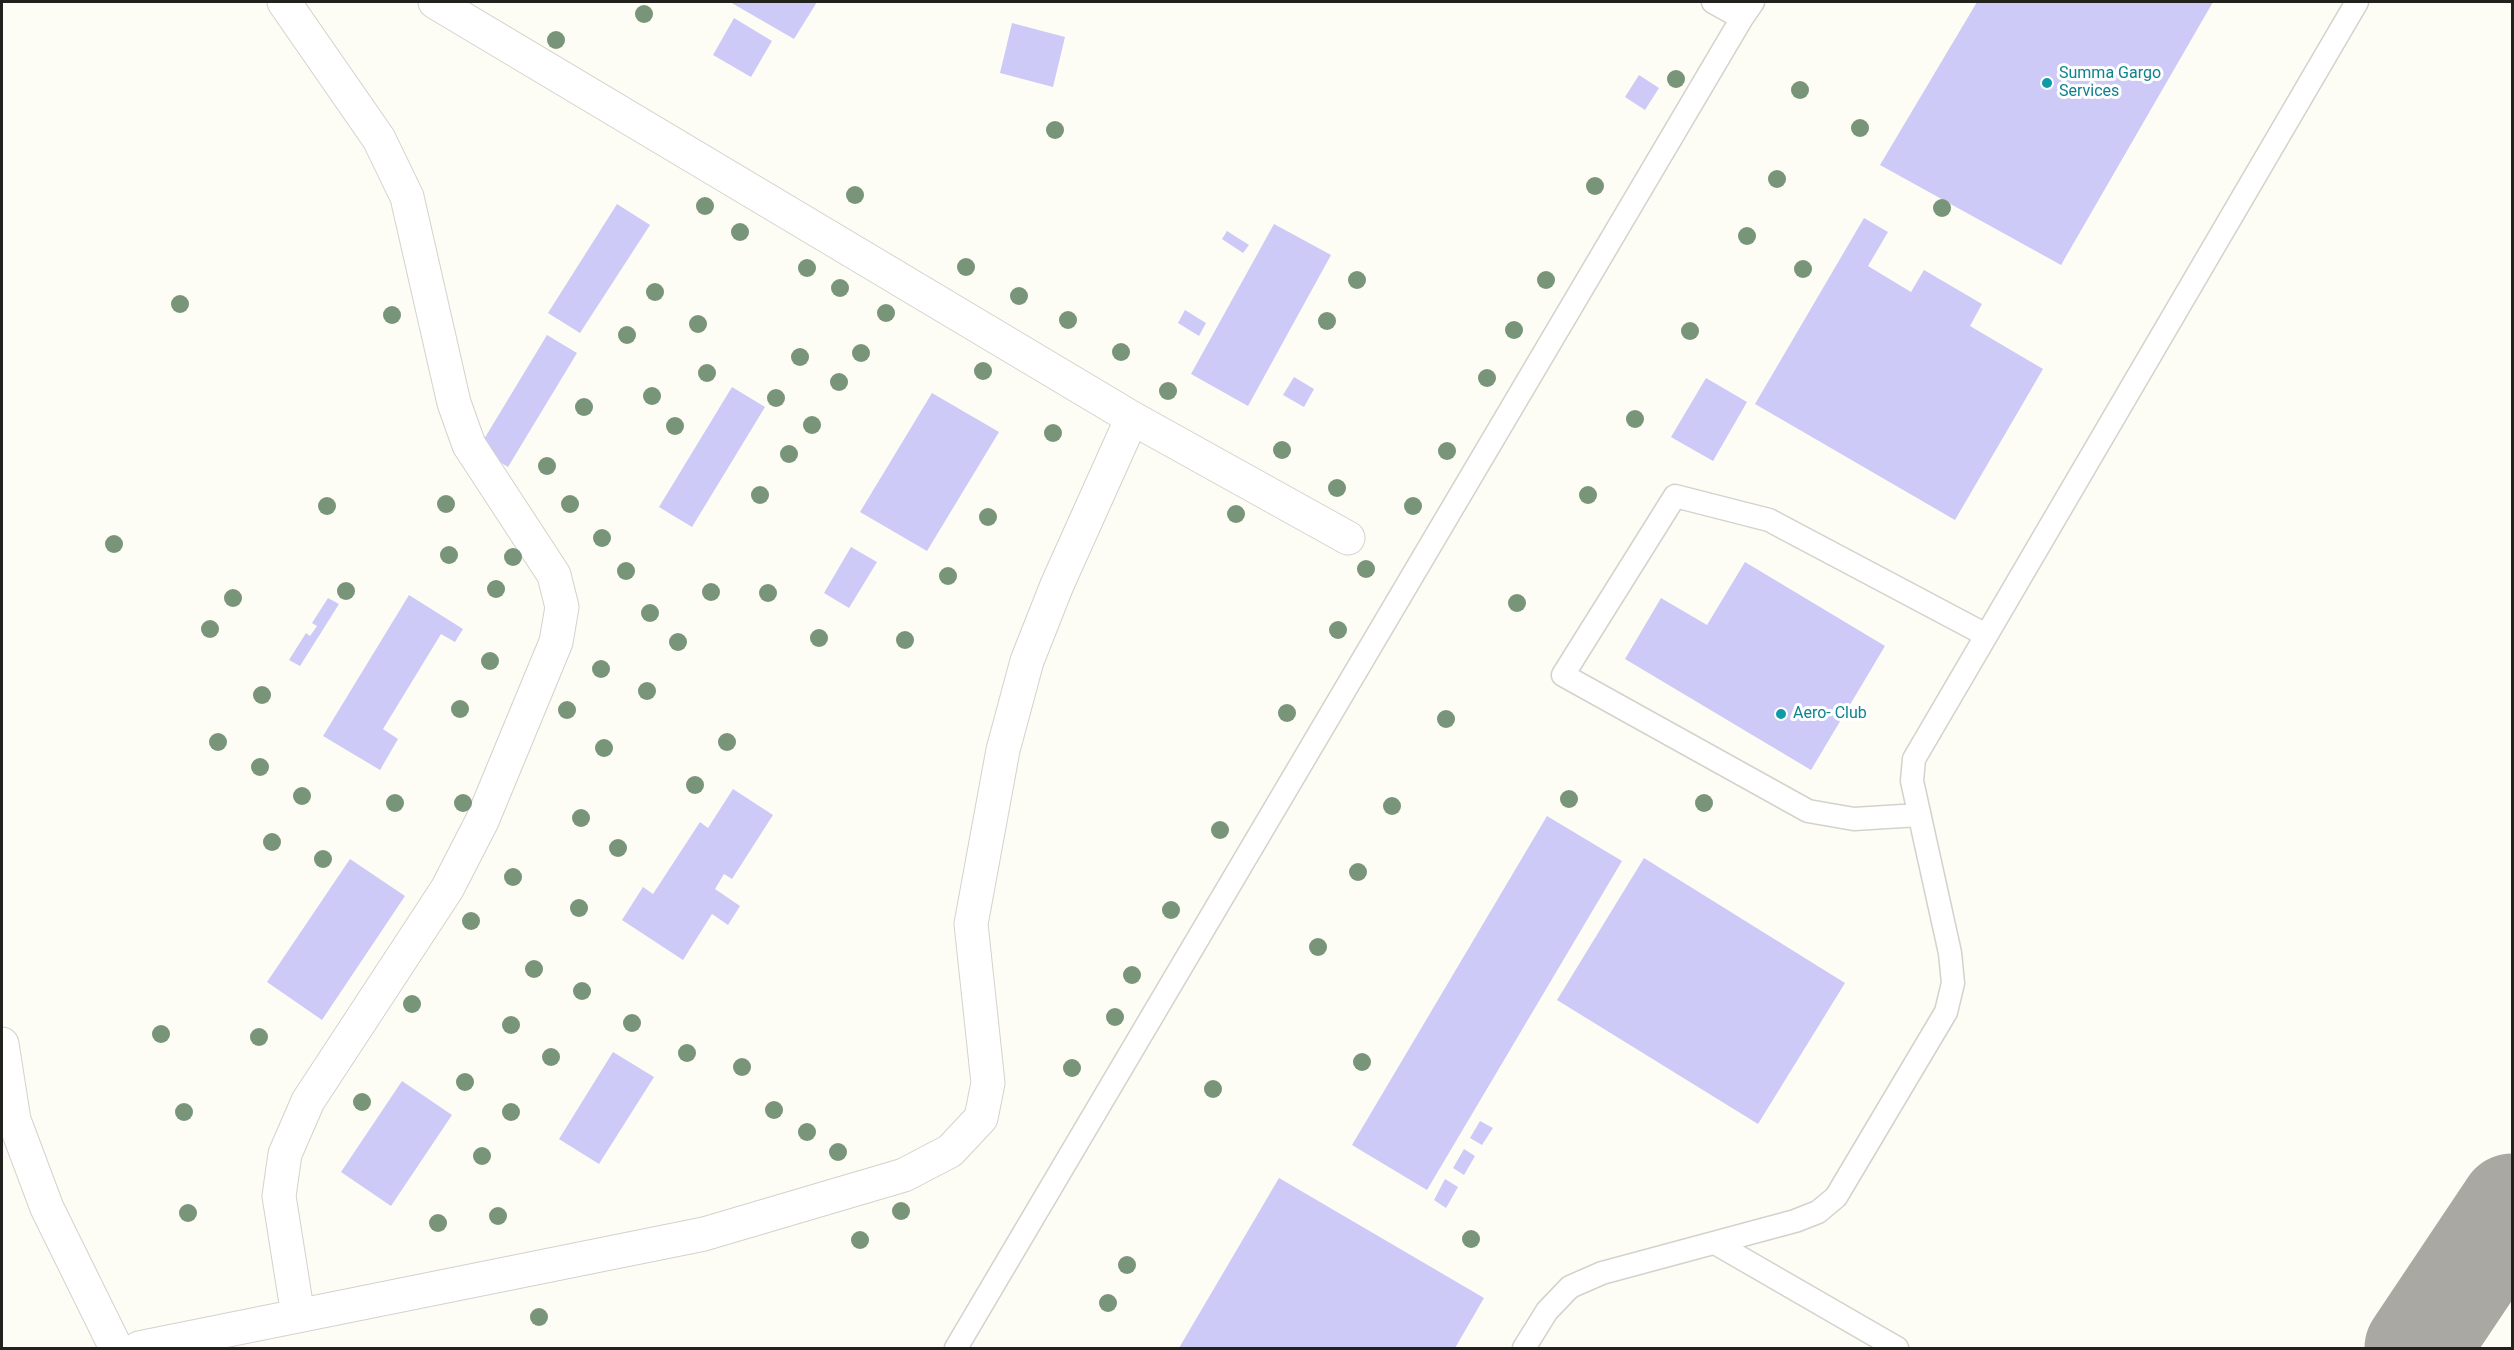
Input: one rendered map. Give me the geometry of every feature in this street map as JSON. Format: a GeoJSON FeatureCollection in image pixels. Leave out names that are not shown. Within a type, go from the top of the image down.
{"type":"FeatureCollection","features":[{"type":"Feature","properties":{"kind":"street"},"geometry":{"type":"LineString","coordinates":[[284,2],[379,139],[407,197],[454,403],[469,445],[554,575],[562,607],[556,642],[482,822],[447,889],[308,1101],[285,1154],[279,1196],[298,1316]]}},
{"type":"Feature","properties":{"kind":"street"},"geometry":{"type":"LineString","coordinates":[[435,2],[1132,418],[1348,538]]}},
{"type":"Feature","properties":{"kind":"street"},"geometry":{"type":"LineString","coordinates":[[139,1348],[704,1234],[904,1175],[950,1151],[981,1118],[988,1083],[971,924],[1003,750],[1027,661],[1044,617],[1132,418]]}},
{"type":"Feature","properties":{"kind":"street"},"geometry":{"type":"LineString","coordinates":[[2,1044],[14,1120],[47,1208],[116,1348]]}},
{"type":"Feature","properties":{"kind":"lane"},"geometry":{"type":"LineString","coordinates":[[956,1348],[1748,10],[1713,2]]}},
{"type":"Feature","properties":{"kind":"lane"},"geometry":{"type":"LineString","coordinates":[[1524,1348],[1547,1311],[1570,1287],[1602,1273],[1795,1221],[1818,1212],[1836,1197],[1946,1012],[1953,983],[1950,953],[1912,781],[1914,759],[2357,2]]}},
{"type":"Feature","properties":{"kind":"lane"},"geometry":{"type":"LineString","coordinates":[[1919,815],[1854,819],[1808,811],[1563,675],[1675,496],[1769,520],[1986,635]]}},
{"type":"Feature","properties":{"kind":"lane"},"geometry":{"type":"LineString","coordinates":[[1716,1243],[1897,1348]]}},
{"type":"Feature","properties":{"kind":"building"},"geometry":{"type":"Polygon","coordinates":[[[730,2],[817,2],[794,39],[730,2]]]}},
{"type":"Feature","properties":{"kind":"building","name":"Summa Gargo Services"},"geometry":{"type":"Polygon","coordinates":[[[1977,2],[2213,2],[2061,265],[1880,165],[1977,2]]]}},
{"type":"Feature","properties":{"kind":"building"},"geometry":{"type":"Polygon","coordinates":[[[734,18],[772,41],[751,77],[713,55],[734,18]]]}},
{"type":"Feature","properties":{"kind":"building"},"geometry":{"type":"Polygon","coordinates":[[[1012,23],[1065,37],[1053,87],[1000,73],[1012,23]]]}},
{"type":"Feature","properties":{"kind":"building"},"geometry":{"type":"Polygon","coordinates":[[[1639,75],[1659,88],[1645,110],[1625,97],[1639,75]]]}},
{"type":"Feature","properties":{"kind":"building"},"geometry":{"type":"Polygon","coordinates":[[[617,204],[650,225],[580,333],[548,313],[617,204]]]}},
{"type":"Feature","properties":{"kind":"building"},"geometry":{"type":"Polygon","coordinates":[[[1864,218],[1888,232],[1868,266],[1911,292],[1924,270],[1982,304],[1970,326],[2043,369],[1955,520],[1755,404],[1864,218]]]}},
{"type":"Feature","properties":{"kind":"building"},"geometry":{"type":"Polygon","coordinates":[[[1274,224],[1331,255],[1248,406],[1191,374],[1274,224]]]}},
{"type":"Feature","properties":{"kind":"building"},"geometry":{"type":"Polygon","coordinates":[[[1227,231],[1249,245],[1243,253],[1222,239],[1227,231]]]}},
{"type":"Feature","properties":{"kind":"building"},"geometry":{"type":"Polygon","coordinates":[[[1185,310],[1206,323],[1199,336],[1178,323],[1185,310]]]}},
{"type":"Feature","properties":{"kind":"building"},"geometry":{"type":"Polygon","coordinates":[[[547,335],[577,353],[508,467],[478,449],[547,335]]]}},
{"type":"Feature","properties":{"kind":"building"},"geometry":{"type":"Polygon","coordinates":[[[1294,377],[1314,389],[1304,407],[1283,395],[1294,377]]]}},
{"type":"Feature","properties":{"kind":"building"},"geometry":{"type":"Polygon","coordinates":[[[1706,378],[1747,402],[1713,461],[1671,437],[1706,378]]]}},
{"type":"Feature","properties":{"kind":"building"},"geometry":{"type":"Polygon","coordinates":[[[732,387],[765,407],[692,527],[659,507],[732,387]]]}},
{"type":"Feature","properties":{"kind":"building"},"geometry":{"type":"Polygon","coordinates":[[[932,393],[999,432],[927,551],[860,512],[932,393]]]}},
{"type":"Feature","properties":{"kind":"building"},"geometry":{"type":"Polygon","coordinates":[[[851,547],[877,562],[849,608],[824,593],[851,547]]]}},
{"type":"Feature","properties":{"kind":"building","name":"Aero- Club"},"geometry":{"type":"Polygon","coordinates":[[[1745,562],[1885,646],[1811,770],[1625,659],[1661,598],[1707,625],[1745,562]]]}},
{"type":"Feature","properties":{"kind":"building"},"geometry":{"type":"Polygon","coordinates":[[[409,595],[463,629],[455,642],[441,634],[383,729],[398,739],[380,770],[323,736],[409,595]]]}},
{"type":"Feature","properties":{"kind":"building"},"geometry":{"type":"Polygon","coordinates":[[[328,598],[339,604],[300,666],[289,660],[306,633],[310,636],[317,626],[312,623],[328,598]]]}},
{"type":"Feature","properties":{"kind":"building"},"geometry":{"type":"Polygon","coordinates":[[[733,789],[773,815],[732,879],[724,874],[715,889],[740,906],[728,925],[712,914],[683,960],[622,920],[643,887],[653,894],[700,822],[708,828],[733,789]]]}},
{"type":"Feature","properties":{"kind":"building"},"geometry":{"type":"Polygon","coordinates":[[[1547,816],[1622,861],[1427,1190],[1352,1145],[1547,816]]]}},
{"type":"Feature","properties":{"kind":"building"},"geometry":{"type":"Polygon","coordinates":[[[1644,858],[1845,983],[1758,1124],[1557,1000],[1644,858]]]}},
{"type":"Feature","properties":{"kind":"building"},"geometry":{"type":"Polygon","coordinates":[[[350,859],[405,896],[322,1020],[267,982],[350,859]]]}},
{"type":"Feature","properties":{"kind":"building"},"geometry":{"type":"Polygon","coordinates":[[[613,1052],[654,1077],[599,1164],[559,1139],[613,1052]]]}},
{"type":"Feature","properties":{"kind":"building"},"geometry":{"type":"Polygon","coordinates":[[[402,1081],[452,1115],[391,1206],[341,1172],[402,1081]]]}},
{"type":"Feature","properties":{"kind":"building"},"geometry":{"type":"Polygon","coordinates":[[[1480,1121],[1493,1128],[1482,1145],[1470,1138],[1480,1121]]]}},
{"type":"Feature","properties":{"kind":"building"},"geometry":{"type":"Polygon","coordinates":[[[1464,1149],[1475,1156],[1464,1175],[1453,1168],[1464,1149]]]}},
{"type":"Feature","properties":{"kind":"building"},"geometry":{"type":"Polygon","coordinates":[[[1279,1178],[1484,1298],[1455,1348],[1179,1348],[1279,1178]]]}},
{"type":"Feature","properties":{"kind":"building"},"geometry":{"type":"Polygon","coordinates":[[[1445,1179],[1458,1187],[1446,1208],[1434,1200],[1445,1179]]]}},
{"type":"Feature","properties":{"kind":"taxiway"},"geometry":{"type":"LineString","coordinates":[[2417,1348],[2512,1206]]}},
{"type":"Feature","properties":{"kind":"place","name":"Summa Gargo Services"},"geometry":{"type":"Point","coordinates":[2047,83]}},
{"type":"Feature","properties":{"kind":"place","name":"Aero- Club"},"geometry":{"type":"Point","coordinates":[1781,714]}}]}
